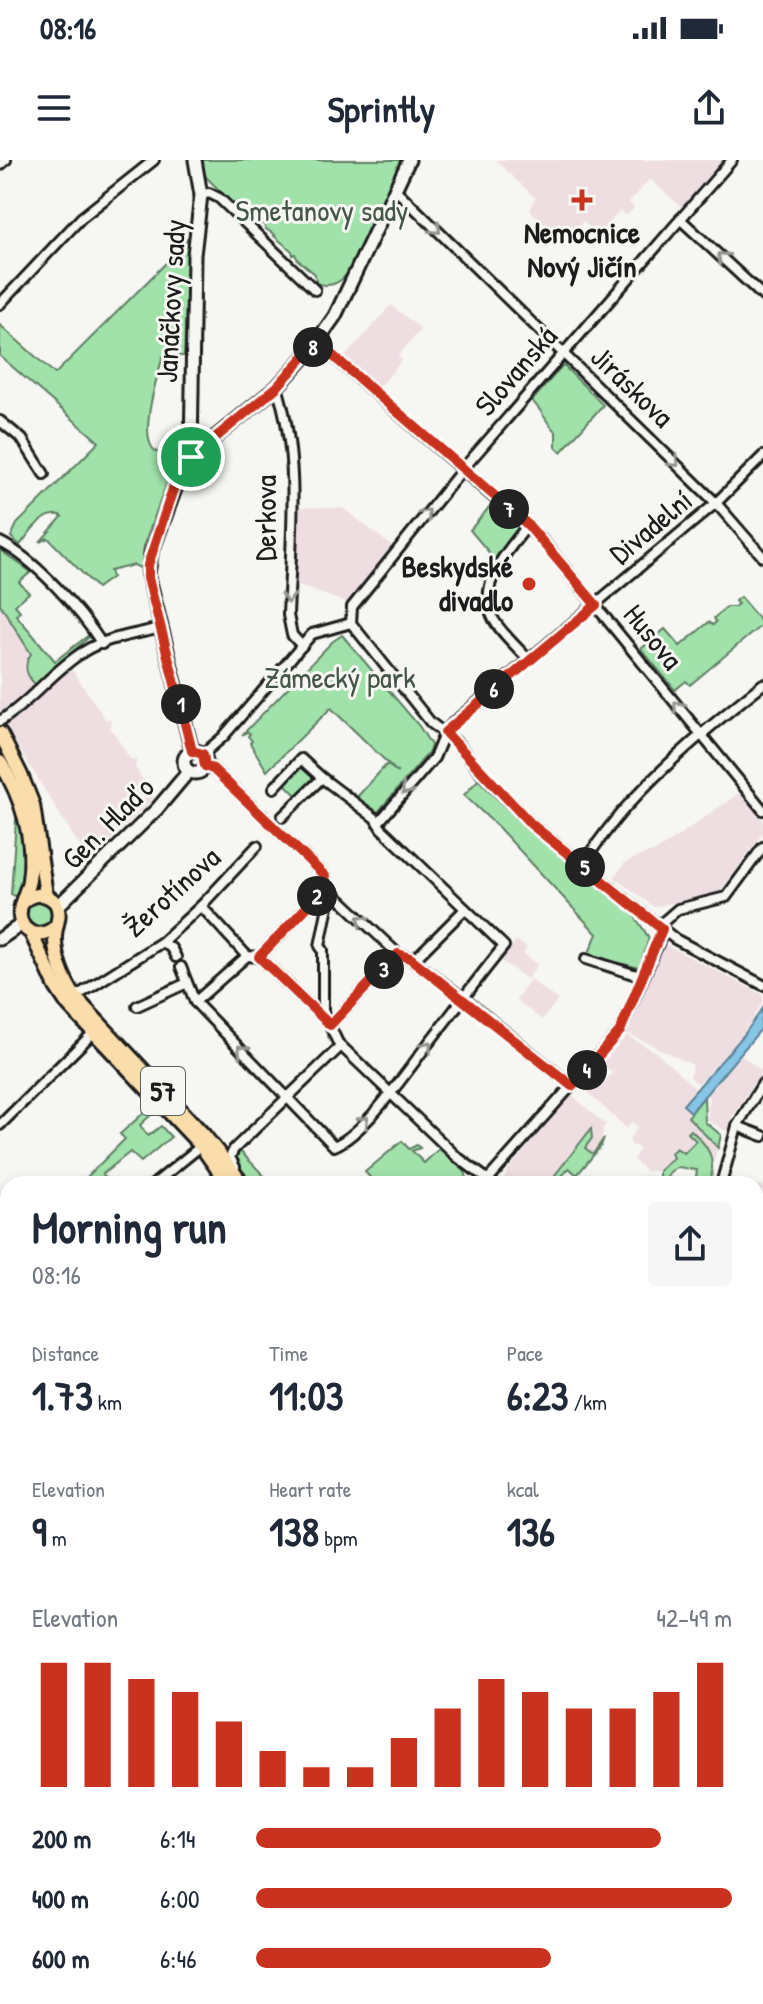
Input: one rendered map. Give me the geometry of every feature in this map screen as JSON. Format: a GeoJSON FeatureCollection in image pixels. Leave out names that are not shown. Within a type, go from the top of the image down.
{"type":"FeatureCollection","features":[{"type":"Feature","properties":{"kind":"main road"},"geometry":{"type":"LineString","coordinates":[[0,733],[33,805],[46,895]]}},
{"type":"Feature","properties":{"kind":"main road"},"geometry":{"type":"LineString","coordinates":[[0,762],[17,794],[26,823],[30,869],[20,912],[27,928],[44,934],[56,926]]}},
{"type":"Feature","properties":{"kind":"main road"},"geometry":{"type":"LineString","coordinates":[[25,900],[36,894],[46,895],[58,906]]}},
{"type":"Feature","properties":{"kind":"main road","name":"57"},"geometry":{"type":"LineString","coordinates":[[58,906],[60,915],[55,940],[60,966],[75,997],[238,1176]]}},
{"type":"Feature","properties":{"kind":"main road","name":"57"},"geometry":{"type":"LineString","coordinates":[[27,928],[60,994],[201,1146],[222,1176]]}},
{"type":"Feature","properties":{"kind":"street"},"geometry":{"type":"LineString","coordinates":[[0,165],[6,160]]}},
{"type":"Feature","properties":{"kind":"street"},"geometry":{"type":"LineString","coordinates":[[0,304],[81,218],[154,160]]}},
{"type":"Feature","properties":{"kind":"street"},"geometry":{"type":"LineString","coordinates":[[195,160],[201,195],[209,193],[219,198],[315,290]]}},
{"type":"Feature","properties":{"kind":"street"},"geometry":{"type":"LineString","coordinates":[[409,160],[335,316],[317,342],[277,387],[191,457],[177,477],[149,560],[148,578],[200,757],[277,822],[325,876],[329,901],[320,946],[323,950],[323,1011],[341,1046],[480,1176]]}},
{"type":"Feature","properties":{"kind":"street","name":"Slovanská"},"geometry":{"type":"LineString","coordinates":[[351,623],[352,607],[462,470],[732,160]]}},
{"type":"Feature","properties":{"kind":"street","name":"Jiráskova"},"geometry":{"type":"LineString","coordinates":[[394,188],[716,503],[763,557]]}},
{"type":"Feature","properties":{"kind":"street","name":"Janáčkovy sady"},"geometry":{"type":"LineString","coordinates":[[191,457],[194,268],[201,195]]}},
{"type":"Feature","properties":{"kind":"street"},"geometry":{"type":"LineString","coordinates":[[680,219],[763,296]]}},
{"type":"Feature","properties":{"kind":"street","name":"Husova"},"geometry":{"type":"LineString","coordinates":[[317,342],[528,525],[763,810]]}},
{"type":"Feature","properties":{"kind":"street","name":"Derkova"},"geometry":{"type":"LineString","coordinates":[[277,387],[286,414],[292,492],[288,615],[292,635],[302,646]]}},
{"type":"Feature","properties":{"kind":"street"},"geometry":{"type":"LineString","coordinates":[[0,421],[22,439],[44,474]]}},
{"type":"Feature","properties":{"kind":"street","name":"Divadelní"},"geometry":{"type":"LineString","coordinates":[[445,732],[716,503],[763,456]]}},
{"type":"Feature","properties":{"kind":"street"},"geometry":{"type":"LineString","coordinates":[[528,525],[501,559],[491,583],[490,596],[492,616],[529,660]]}},
{"type":"Feature","properties":{"kind":"street"},"geometry":{"type":"LineString","coordinates":[[0,542],[44,576],[102,644]]}},
{"type":"Feature","properties":{"kind":"street"},"geometry":{"type":"LineString","coordinates":[[351,623],[431,723],[445,732],[531,824],[675,939],[763,985]]}},
{"type":"Feature","properties":{"kind":"street","name":"Gen. Hlaďo"},"geometry":{"type":"LineString","coordinates":[[200,757],[198,773],[184,766],[184,759],[200,757],[223,737],[312,634],[351,623]]}},
{"type":"Feature","properties":{"kind":"street"},"geometry":{"type":"LineString","coordinates":[[0,721],[75,658],[102,644],[161,628]]}},
{"type":"Feature","properties":{"kind":"street"},"geometry":{"type":"LineString","coordinates":[[582,864],[626,806],[659,773],[763,684]]}},
{"type":"Feature","properties":{"kind":"street"},"geometry":{"type":"LineString","coordinates":[[378,823],[434,758],[445,732]]}},
{"type":"Feature","properties":{"kind":"street"},"geometry":{"type":"LineString","coordinates":[[181,967],[195,1002],[334,1146],[351,1134],[391,1093],[504,946],[378,823],[301,759],[274,788]]}},
{"type":"Feature","properties":{"kind":"street","name":"Gen. Hlaďo"},"geometry":{"type":"LineString","coordinates":[[58,906],[157,809],[189,771]]}},
{"type":"Feature","properties":{"kind":"street"},"geometry":{"type":"LineString","coordinates":[[277,822],[322,778]]}},
{"type":"Feature","properties":{"kind":"street","name":"Žerotínova"},"geometry":{"type":"LineString","coordinates":[[75,997],[162,942],[257,846]]}},
{"type":"Feature","properties":{"kind":"street"},"geometry":{"type":"LineString","coordinates":[[495,1176],[620,1031],[663,922],[678,909],[726,897],[763,847]]}},
{"type":"Feature","properties":{"kind":"street"},"geometry":{"type":"LineString","coordinates":[[327,886],[398,954],[413,961],[463,998],[572,1086]]}},
{"type":"Feature","properties":{"kind":"street"},"geometry":{"type":"LineString","coordinates":[[259,957],[327,886]]}},
{"type":"Feature","properties":{"kind":"street"},"geometry":{"type":"LineString","coordinates":[[201,906],[247,956],[259,957],[330,1025]]}},
{"type":"Feature","properties":{"kind":"street"},"geometry":{"type":"LineString","coordinates":[[413,961],[465,909]]}},
{"type":"Feature","properties":{"kind":"street"},"geometry":{"type":"LineString","coordinates":[[0,939],[27,928]]}},
{"type":"Feature","properties":{"kind":"street"},"geometry":{"type":"LineString","coordinates":[[162,942],[171,948],[176,957]]}},
{"type":"Feature","properties":{"kind":"street"},"geometry":{"type":"LineString","coordinates":[[330,1025],[398,954]]}},
{"type":"Feature","properties":{"kind":"street"},"geometry":{"type":"LineString","coordinates":[[195,1002],[247,956]]}},
{"type":"Feature","properties":{"kind":"street"},"geometry":{"type":"LineString","coordinates":[[586,959],[643,977]]}},
{"type":"Feature","properties":{"kind":"street"},"geometry":{"type":"LineString","coordinates":[[137,1006],[187,983]]}},
{"type":"Feature","properties":{"kind":"street"},"geometry":{"type":"LineString","coordinates":[[0,1125],[93,1033]]}},
{"type":"Feature","properties":{"kind":"street"},"geometry":{"type":"LineString","coordinates":[[240,1176],[230,1155],[341,1046]]}},
{"type":"Feature","properties":{"kind":"street"},"geometry":{"type":"LineString","coordinates":[[723,1176],[737,1126],[763,1083]]}},
{"type":"Feature","properties":{"kind":"street"},"geometry":{"type":"LineString","coordinates":[[737,1126],[763,1136]]}},
{"type":"Feature","properties":{"kind":"street"},"geometry":{"type":"LineString","coordinates":[[164,1176],[201,1146]]}},
{"type":"Feature","properties":{"kind":"shaded area","name":"Nemocnice Nový Jičín"},"geometry":{"type":"Polygon","coordinates":[[[496,160],[723,160],[681,207],[650,179],[629,202],[634,208],[626,216],[620,211],[598,235],[583,221],[564,244],[530,210],[535,198],[496,160]]]}},
{"type":"Feature","properties":{"kind":"shaded area"},"geometry":{"type":"Polygon","coordinates":[[[391,305],[421,329],[398,356],[402,360],[379,388],[345,357],[391,305]]]}},
{"type":"Feature","properties":{"kind":"shaded area"},"geometry":{"type":"Polygon","coordinates":[[[300,507],[343,508],[392,546],[347,603],[296,584],[300,507]]]}},
{"type":"Feature","properties":{"kind":"shaded area"},"geometry":{"type":"Polygon","coordinates":[[[0,604],[31,655],[36,685],[65,659],[105,719],[111,720],[110,727],[130,759],[136,760],[135,767],[154,798],[108,842],[86,856],[0,718],[0,604]]]}},
{"type":"Feature","properties":{"kind":"shaded area"},"geometry":{"type":"Polygon","coordinates":[[[741,792],[763,819],[763,833],[720,892],[654,907],[614,877],[624,864],[658,850],[741,792]]]}},
{"type":"Feature","properties":{"kind":"shaded area"},"geometry":{"type":"Polygon","coordinates":[[[516,940],[527,948],[523,953],[537,965],[527,979],[500,960],[516,940]]]}},
{"type":"Feature","properties":{"kind":"shaded area"},"geometry":{"type":"Polygon","coordinates":[[[664,944],[763,995],[763,1002],[742,1036],[698,1084],[690,1077],[693,1065],[627,1033],[664,944]]]}},
{"type":"Feature","properties":{"kind":"shaded area"},"geometry":{"type":"Polygon","coordinates":[[[530,979],[558,1000],[542,1020],[516,1000],[530,979]]]}},
{"type":"Feature","properties":{"kind":"shaded area"},"geometry":{"type":"Polygon","coordinates":[[[626,1035],[657,1053],[696,1089],[683,1105],[691,1112],[688,1117],[718,1148],[714,1161],[699,1138],[684,1153],[676,1148],[673,1158],[661,1171],[646,1171],[633,1159],[640,1149],[629,1140],[638,1127],[632,1122],[626,1128],[587,1092],[598,1080],[602,1083],[612,1073],[607,1068],[599,1067],[626,1035]]]}},
{"type":"Feature","properties":{"kind":"shaded area"},"geometry":{"type":"Polygon","coordinates":[[[741,1055],[762,1071],[732,1117],[728,1132],[707,1120],[709,1098],[706,1094],[741,1055]]]}},
{"type":"Feature","properties":{"kind":"shaded area"},"geometry":{"type":"Polygon","coordinates":[[[572,1095],[606,1125],[601,1146],[577,1175],[569,1169],[562,1176],[505,1176],[572,1095]]]}},
{"type":"Feature","properties":{"kind":"green space","name":"Smetanovy sady"},"geometry":{"type":"Polygon","coordinates":[[[200,160],[404,160],[350,270],[339,281],[326,285],[316,283],[315,274],[258,221],[255,214],[249,220],[205,176],[200,160]]]}},
{"type":"Feature","properties":{"kind":"green space"},"geometry":{"type":"Polygon","coordinates":[[[189,236],[184,356],[163,356],[148,422],[151,445],[157,452],[170,454],[180,447],[144,545],[142,569],[134,565],[110,571],[112,577],[97,588],[48,538],[40,542],[62,517],[60,515],[41,520],[20,545],[11,537],[17,524],[99,442],[0,356],[0,325],[55,374],[180,249],[189,236]]]}},
{"type":"Feature","properties":{"kind":"green space"},"geometry":{"type":"Polygon","coordinates":[[[563,365],[603,405],[561,452],[556,447],[556,432],[532,401],[563,365]]]}},
{"type":"Feature","properties":{"kind":"green space"},"geometry":{"type":"Polygon","coordinates":[[[492,504],[518,527],[494,568],[488,560],[492,556],[470,530],[492,504]]]}},
{"type":"Feature","properties":{"kind":"green space"},"geometry":{"type":"Polygon","coordinates":[[[0,550],[31,572],[19,582],[29,593],[15,605],[20,611],[16,615],[55,661],[90,634],[36,685],[27,670],[31,654],[0,604],[0,550]]]}},
{"type":"Feature","properties":{"kind":"green space"},"geometry":{"type":"Polygon","coordinates":[[[740,597],[763,624],[690,685],[686,681],[675,690],[641,649],[665,629],[680,646],[709,622],[713,625],[716,622],[714,618],[727,607],[738,604],[735,601],[740,597]]]}},
{"type":"Feature","properties":{"kind":"green space","name":"Zámecký park"},"geometry":{"type":"Polygon","coordinates":[[[342,635],[419,726],[431,745],[429,752],[378,812],[345,791],[348,789],[357,797],[387,764],[398,773],[331,708],[267,771],[250,743],[250,734],[242,735],[342,635]]]}},
{"type":"Feature","properties":{"kind":"green space"},"geometry":{"type":"Polygon","coordinates":[[[302,754],[324,775],[330,776],[279,815],[297,796],[285,784],[277,792],[271,785],[302,754]]]}},
{"type":"Feature","properties":{"kind":"green space"},"geometry":{"type":"Polygon","coordinates":[[[479,779],[531,828],[529,830],[634,915],[649,938],[639,968],[588,955],[597,934],[498,827],[464,795],[479,779]]]}},
{"type":"Feature","properties":{"kind":"green space"},"geometry":{"type":"Polygon","coordinates":[[[17,805],[27,857],[18,898],[11,894],[17,805]]]}},
{"type":"Feature","properties":{"kind":"green space"},"geometry":{"type":"Polygon","coordinates":[[[39,900],[49,904],[53,914],[49,924],[39,928],[29,924],[25,914],[29,904],[39,900]]]}},
{"type":"Feature","properties":{"kind":"green space"},"geometry":{"type":"Polygon","coordinates":[[[704,1097],[705,1122],[721,1135],[718,1148],[688,1117],[704,1097]]]}},
{"type":"Feature","properties":{"kind":"green space"},"geometry":{"type":"Polygon","coordinates":[[[147,1110],[151,1115],[140,1125],[148,1136],[161,1126],[171,1137],[141,1162],[130,1152],[104,1176],[88,1176],[125,1139],[120,1134],[147,1110]]]}},
{"type":"Feature","properties":{"kind":"green space"},"geometry":{"type":"Polygon","coordinates":[[[591,1129],[592,1138],[585,1148],[593,1154],[604,1138],[601,1146],[577,1175],[569,1168],[562,1176],[554,1176],[591,1129]]]}},
{"type":"Feature","properties":{"kind":"green space"},"geometry":{"type":"Polygon","coordinates":[[[691,1130],[710,1154],[711,1176],[696,1176],[697,1170],[678,1167],[667,1176],[659,1176],[659,1171],[673,1158],[671,1153],[676,1148],[684,1153],[696,1141],[688,1133],[691,1130]]]}},
{"type":"Feature","properties":{"kind":"green space"},"geometry":{"type":"Polygon","coordinates":[[[402,1141],[409,1149],[417,1145],[420,1148],[412,1151],[424,1163],[440,1148],[466,1176],[369,1176],[365,1172],[402,1141]]]}},
{"type":"Feature","properties":{"kind":"green space"},"geometry":{"type":"Polygon","coordinates":[[[240,1151],[264,1176],[245,1176],[233,1158],[240,1151]]]}},
{"type":"Feature","properties":{"kind":"water"},"geometry":{"type":"Polygon","coordinates":[[[763,1008],[761,1029],[691,1112],[683,1105],[763,1008]]]}},
{"type":"Feature","properties":{"kind":"place","name":"Nemocnice Nový Jičín"},"geometry":{"type":"Point","coordinates":[582,200]}},
{"type":"Feature","properties":{"kind":"place","name":"Beskydské divadlo"},"geometry":{"type":"Point","coordinates":[529,584]}},
{"type":"Feature","properties":{"kind":"route"},"geometry":{"type":"LineString","coordinates":[[317,342],[528,525],[596,605],[445,732],[531,824],[662,929],[620,1031],[572,1086],[410,958],[398,954],[330,1025],[259,957],[327,886],[325,876],[213,769],[205,766],[203,754],[192,751],[148,574],[149,560],[175,483],[191,457],[287,378],[317,342]]}}]}
